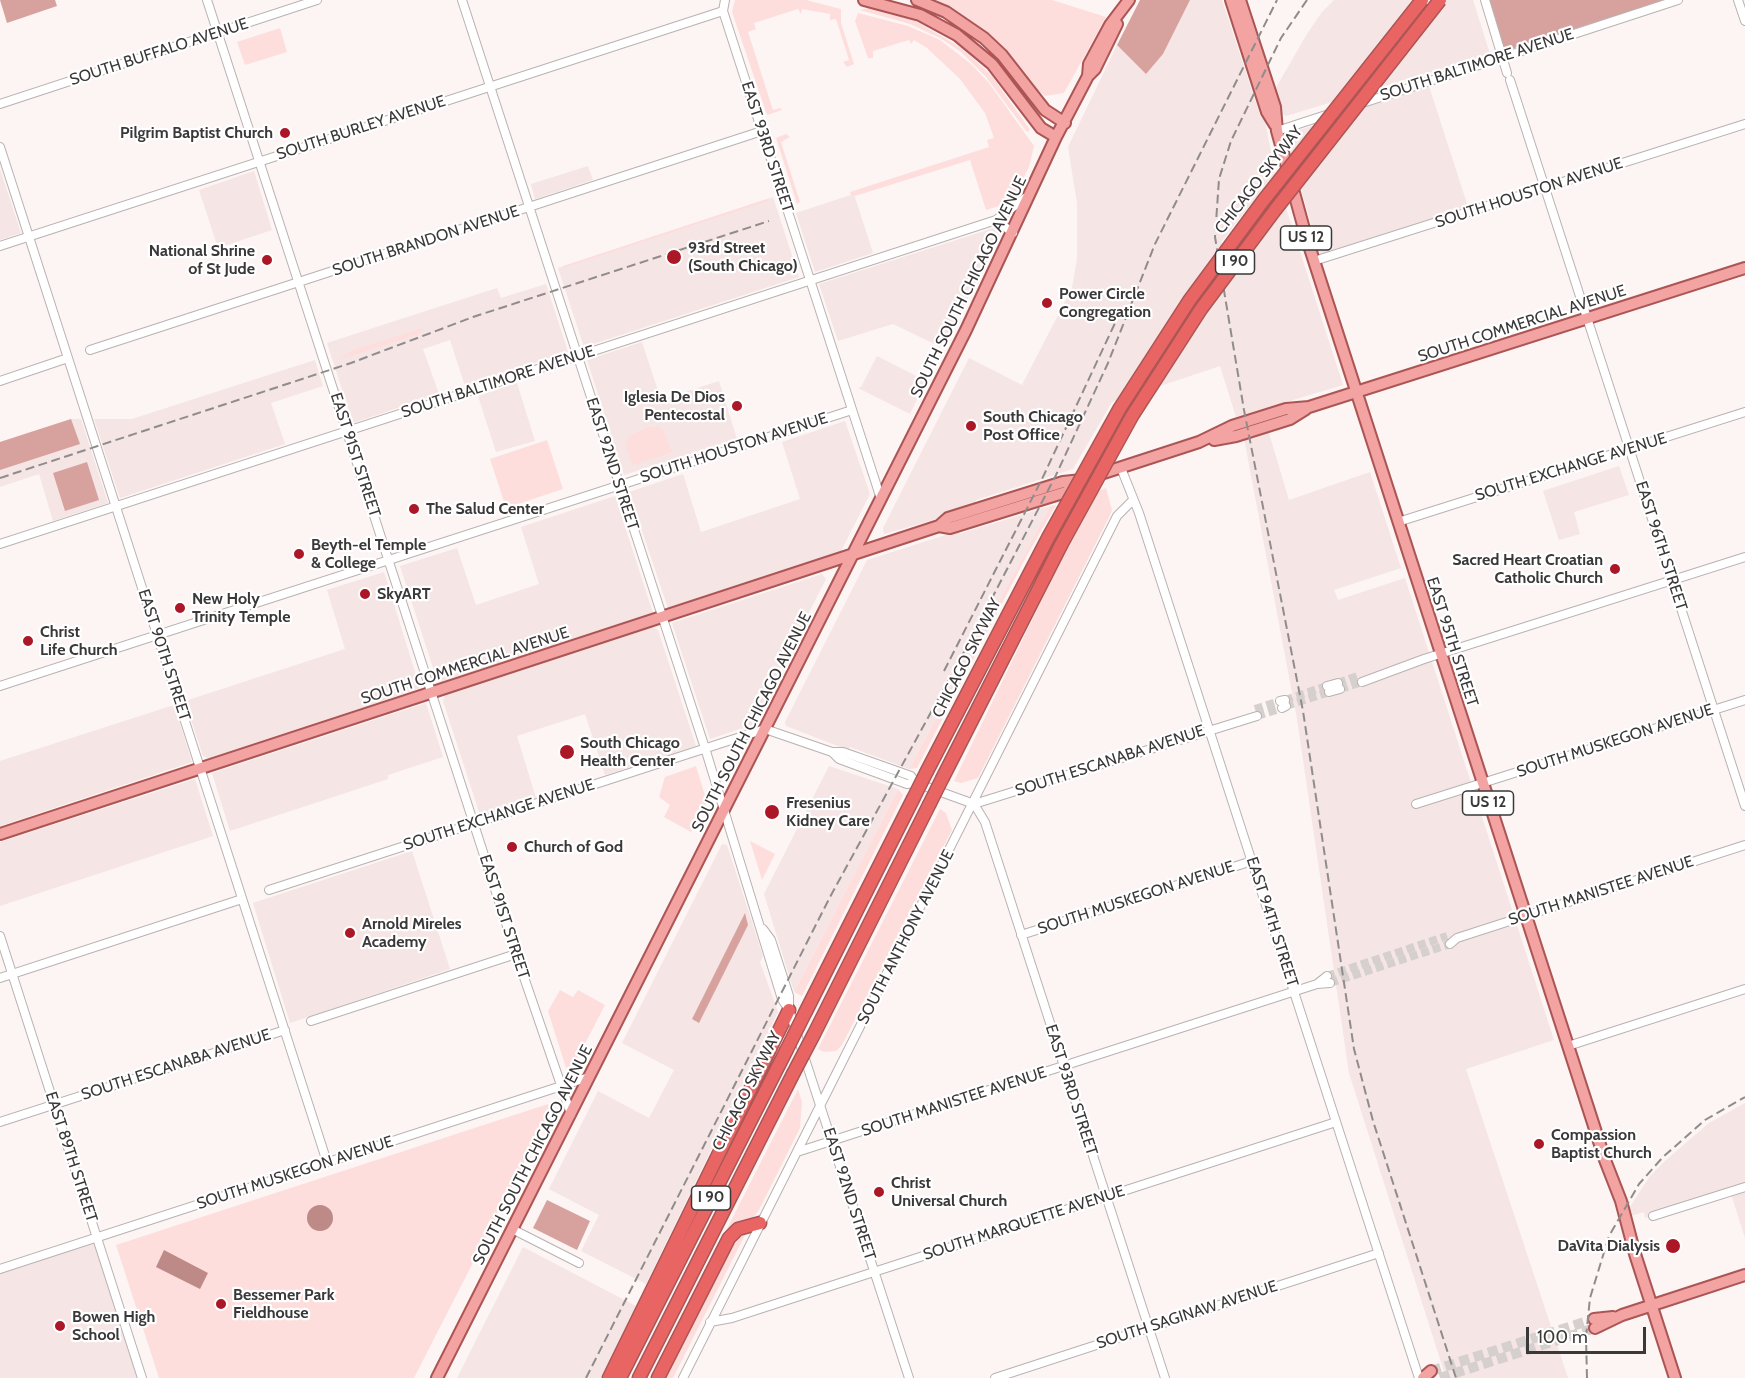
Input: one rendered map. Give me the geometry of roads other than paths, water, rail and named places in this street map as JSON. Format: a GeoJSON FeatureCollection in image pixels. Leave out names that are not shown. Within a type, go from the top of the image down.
{"type":"FeatureCollection","features":[{"type":"Feature","properties":{"kind":"highway","name":"CHICAGO SKYWAY"},"geometry":{"type":"LineString","coordinates":[[620,1378],[927,771],[1048,538],[1120,408],[1189,301],[1270,191],[1422,0]]}},
{"type":"Feature","properties":{"kind":"highway","name":"CHICAGO SKYWAY"},"geometry":{"type":"LineString","coordinates":[[639,1378],[1061,545],[1132,416],[1207,300],[1440,0]]}},
{"type":"Feature","properties":{"kind":"highway"},"geometry":{"type":"LineString","coordinates":[[609,1378],[789,1010]]}},
{"type":"Feature","properties":{"kind":"highway"},"geometry":{"type":"LineString","coordinates":[[658,1378],[729,1238],[738,1229],[760,1223]]}},
{"type":"Feature","properties":{"kind":"main road"},"geometry":{"type":"LineString","coordinates":[[864,0],[920,15],[957,35],[992,64],[1041,128],[1056,137]]}},
{"type":"Feature","properties":{"kind":"main road"},"geometry":{"type":"LineString","coordinates":[[918,0],[946,12],[984,38],[1002,55],[1045,110],[1065,123]]}},
{"type":"Feature","properties":{"kind":"main road"},"geometry":{"type":"LineString","coordinates":[[1124,8],[1132,5],[1135,0]]}},
{"type":"Feature","properties":{"kind":"main road","name":"EAST 95TH STREET"},"geometry":{"type":"LineString","coordinates":[[1231,0],[1267,112],[1278,131]]}},
{"type":"Feature","properties":{"kind":"main road","name":"EAST 95TH STREET"},"geometry":{"type":"LineString","coordinates":[[1240,0],[1275,107],[1278,131],[1314,261],[1355,392],[1605,1160],[1620,1220],[1635,1254],[1675,1378]]}},
{"type":"Feature","properties":{"kind":"main road","name":"SOUTH SOUTH CHICAGO AVENUE"},"geometry":{"type":"LineString","coordinates":[[437,1378],[855,554],[1033,191],[1056,137],[1088,76],[1095,69],[1124,8]]}},
{"type":"Feature","properties":{"kind":"main road","name":"SOUTH COMMERCIAL AVENUE"},"geometry":{"type":"LineString","coordinates":[[0,834],[939,526],[948,518],[1063,482],[1082,480],[1198,442],[1236,436],[1290,418],[1309,407],[1745,268]]}},
{"type":"Feature","properties":{"kind":"main road"},"geometry":{"type":"LineString","coordinates":[[1595,1324],[1745,1275]]}},
{"type":"Feature","properties":{"kind":"street","name":"EAST 91ST STREET"},"geometry":{"type":"LineString","coordinates":[[207,0],[516,954],[571,1114]]}},
{"type":"Feature","properties":{"kind":"street","name":"SOUTH BUFFALO AVENUE"},"geometry":{"type":"LineString","coordinates":[[0,104],[317,0]]}},
{"type":"Feature","properties":{"kind":"street","name":"EAST 92ND STREET"},"geometry":{"type":"LineString","coordinates":[[462,0],[705,748],[762,927],[764,943],[782,999],[789,1010],[909,1378]]}},
{"type":"Feature","properties":{"kind":"street","name":"EAST 93RD STREET"},"geometry":{"type":"LineString","coordinates":[[725,0],[723,11],[881,499]]}},
{"type":"Feature","properties":{"kind":"street","name":"EAST 96TH STREET"},"geometry":{"type":"LineString","coordinates":[[1485,0],[1745,806]]}},
{"type":"Feature","properties":{"kind":"street","name":"SOUTH BALTIMORE AVENUE"},"geometry":{"type":"LineString","coordinates":[[1278,131],[1678,0]]}},
{"type":"Feature","properties":{"kind":"street"},"geometry":{"type":"LineString","coordinates":[[1738,0],[1745,21]]}},
{"type":"Feature","properties":{"kind":"street","name":"SOUTH BURLEY AVENUE"},"geometry":{"type":"LineString","coordinates":[[0,246],[723,11]]}},
{"type":"Feature","properties":{"kind":"street","name":"SOUTH HOUSTON AVENUE"},"geometry":{"type":"LineString","coordinates":[[1314,261],[1745,124]]}},
{"type":"Feature","properties":{"kind":"street","name":"SOUTH BRANDON AVENUE"},"geometry":{"type":"LineString","coordinates":[[90,350],[762,131]]}},
{"type":"Feature","properties":{"kind":"street","name":"EAST 90TH STREET"},"geometry":{"type":"LineString","coordinates":[[0,147],[327,1162]]}},
{"type":"Feature","properties":{"kind":"street","name":"SOUTH BALTIMORE AVENUE"},"geometry":{"type":"LineString","coordinates":[[0,544],[996,220],[1033,191]]}},
{"type":"Feature","properties":{"kind":"street"},"geometry":{"type":"LineString","coordinates":[[996,220],[1012,233]]}},
{"type":"Feature","properties":{"kind":"street"},"geometry":{"type":"LineString","coordinates":[[0,381],[68,358]]}},
{"type":"Feature","properties":{"kind":"street","name":"SOUTH HOUSTON AVENUE"},"geometry":{"type":"LineString","coordinates":[[0,686],[852,410]]}},
{"type":"Feature","properties":{"kind":"street","name":"SOUTH EXCHANGE AVENUE"},"geometry":{"type":"LineString","coordinates":[[1398,522],[1745,412]]}},
{"type":"Feature","properties":{"kind":"street","name":"EAST 94TH STREET"},"geometry":{"type":"LineString","coordinates":[[1121,468],[1209,729],[1379,1253],[1425,1376]]}},
{"type":"Feature","properties":{"kind":"street","name":"SOUTH ANTHONY AVENUE"},"geometry":{"type":"LineString","coordinates":[[683,1378],[1118,516],[1133,500]]}},
{"type":"Feature","properties":{"kind":"street"},"geometry":{"type":"LineString","coordinates":[[1361,678],[1745,557]]}},
{"type":"Feature","properties":{"kind":"street"},"geometry":{"type":"LineString","coordinates":[[1328,689],[1339,686]]}},
{"type":"Feature","properties":{"kind":"street","name":"SOUTH MUSKEGON AVENUE"},"geometry":{"type":"LineString","coordinates":[[1416,804],[1745,700]]}},
{"type":"Feature","properties":{"kind":"street","name":"SOUTH ESCANABA AVENUE"},"geometry":{"type":"LineString","coordinates":[[974,804],[1256,712]]}},
{"type":"Feature","properties":{"kind":"street"},"geometry":{"type":"LineString","coordinates":[[765,729],[832,752],[849,763],[907,784],[916,783],[974,804]]}},
{"type":"Feature","properties":{"kind":"street","name":"SOUTH EXCHANGE AVENUE"},"geometry":{"type":"LineString","coordinates":[[269,890],[765,729]]}},
{"type":"Feature","properties":{"kind":"street","name":"EAST 93RD STREET"},"geometry":{"type":"LineString","coordinates":[[974,804],[985,822],[1164,1378]]}},
{"type":"Feature","properties":{"kind":"street","name":"SOUTH MANISTEE AVENUE"},"geometry":{"type":"LineString","coordinates":[[1451,939],[1745,845]]}},
{"type":"Feature","properties":{"kind":"street","name":"SOUTH MUSKEGON AVENUE"},"geometry":{"type":"LineString","coordinates":[[1021,935],[1251,861]]}},
{"type":"Feature","properties":{"kind":"street"},"geometry":{"type":"LineString","coordinates":[[0,978],[242,899]]}},
{"type":"Feature","properties":{"kind":"street","name":"EAST 89TH STREET"},"geometry":{"type":"LineString","coordinates":[[0,936],[142,1378]]}},
{"type":"Feature","properties":{"kind":"street"},"geometry":{"type":"LineString","coordinates":[[311,1021],[516,954]]}},
{"type":"Feature","properties":{"kind":"street","name":"SOUTH MANISTEE AVENUE"},"geometry":{"type":"LineString","coordinates":[[797,1152],[1328,979]]}},
{"type":"Feature","properties":{"kind":"street"},"geometry":{"type":"LineString","coordinates":[[1568,1046],[1745,989]]}},
{"type":"Feature","properties":{"kind":"street","name":"SOUTH ESCANABA AVENUE"},"geometry":{"type":"LineString","coordinates":[[0,1122],[285,1029]]}},
{"type":"Feature","properties":{"kind":"street","name":"SOUTH MUSKEGON AVENUE"},"geometry":{"type":"LineString","coordinates":[[0,1269],[589,1077]]}},
{"type":"Feature","properties":{"kind":"street","name":"SOUTH MARQUETTE AVENUE"},"geometry":{"type":"LineString","coordinates":[[710,1322],[732,1318],[1336,1122]]}},
{"type":"Feature","properties":{"kind":"street"},"geometry":{"type":"LineString","coordinates":[[1653,1216],[1745,1187]]}},
{"type":"Feature","properties":{"kind":"street"},"geometry":{"type":"LineString","coordinates":[[512,1229],[579,1263]]}},
{"type":"Feature","properties":{"kind":"street","name":"SOUTH SAGINAW AVENUE"},"geometry":{"type":"LineString","coordinates":[[995,1378],[1379,1253]]}},
{"type":"Feature","properties":{"kind":"tunnel"},"geometry":{"type":"LineString","coordinates":[[1338,683],[1360,675]]}},
{"type":"Feature","properties":{"kind":"tunnel"},"geometry":{"type":"LineString","coordinates":[[1340,689],[1362,682]]}},
{"type":"Feature","properties":{"kind":"tunnel"},"geometry":{"type":"LineString","coordinates":[[1285,700],[1327,686]]}},
{"type":"Feature","properties":{"kind":"tunnel"},"geometry":{"type":"LineString","coordinates":[[1286,706],[1329,692]]}},
{"type":"Feature","properties":{"kind":"tunnel"},"geometry":{"type":"LineString","coordinates":[[1255,709],[1280,701]]}},
{"type":"Feature","properties":{"kind":"tunnel"},"geometry":{"type":"LineString","coordinates":[[1257,716],[1282,708]]}},
{"type":"Feature","properties":{"kind":"tunnel"},"geometry":{"type":"LineString","coordinates":[[1327,976],[1447,936]]}},
{"type":"Feature","properties":{"kind":"tunnel"},"geometry":{"type":"LineString","coordinates":[[1330,983],[1450,944]]}},
{"type":"Feature","properties":{"kind":"tunnel"},"geometry":{"type":"LineString","coordinates":[[1431,1371],[1594,1319]]}},
{"type":"Feature","properties":{"kind":"tunnel"},"geometry":{"type":"LineString","coordinates":[[1440,1378],[1595,1328]]}},
{"type":"Feature","properties":{"kind":"railway"},"geometry":{"type":"LineString","coordinates":[[586,1378],[830,897],[965,650],[1056,475],[1108,363],[1155,244],[1277,0]]}},
{"type":"Feature","properties":{"kind":"railway"},"geometry":{"type":"LineString","coordinates":[[1307,0],[1281,38],[1231,141],[1219,179],[1215,237],[1244,410],[1303,711],[1354,1049],[1373,1121],[1456,1378]]}},
{"type":"Feature","properties":{"kind":"railway"},"geometry":{"type":"LineString","coordinates":[[0,478],[351,363],[473,317],[769,221]]}},
{"type":"Feature","properties":{"kind":"railway"},"geometry":{"type":"LineString","coordinates":[[944,671],[1042,479],[1116,321]]}},
{"type":"Feature","properties":{"kind":"railway"},"geometry":{"type":"LineString","coordinates":[[1587,1378],[1586,1337],[1590,1298],[1609,1236],[1639,1184],[1663,1157],[1705,1120],[1745,1097]]}},
{"type":"Feature","properties":{"kind":"place","name":"Pilgrim Baptist Church"},"geometry":{"type":"Point","coordinates":[285,133]}},
{"type":"Feature","properties":{"kind":"place","name":"93rd Street (South Chicago)"},"geometry":{"type":"Point","coordinates":[674,257]}},
{"type":"Feature","properties":{"kind":"place","name":"National Shrine of St Jude"},"geometry":{"type":"Point","coordinates":[267,260]}},
{"type":"Feature","properties":{"kind":"place","name":"Power Circle Congregation"},"geometry":{"type":"Point","coordinates":[1047,303]}},
{"type":"Feature","properties":{"kind":"place","name":"Iglesia De Dios Pentecostal"},"geometry":{"type":"Point","coordinates":[737,406]}},
{"type":"Feature","properties":{"kind":"place","name":"South Chicago Post Office"},"geometry":{"type":"Point","coordinates":[971,426]}},
{"type":"Feature","properties":{"kind":"place","name":"The Salud Center"},"geometry":{"type":"Point","coordinates":[414,509]}},
{"type":"Feature","properties":{"kind":"place","name":"Beyth-el Temple & College"},"geometry":{"type":"Point","coordinates":[299,554]}},
{"type":"Feature","properties":{"kind":"place","name":"Sacred Heart Croatian Catholic Church"},"geometry":{"type":"Point","coordinates":[1615,569]}},
{"type":"Feature","properties":{"kind":"place","name":"SkyART"},"geometry":{"type":"Point","coordinates":[365,594]}},
{"type":"Feature","properties":{"kind":"place","name":"New Holy Trinity Temple"},"geometry":{"type":"Point","coordinates":[180,608]}},
{"type":"Feature","properties":{"kind":"place","name":"Christ Life Church"},"geometry":{"type":"Point","coordinates":[28,641]}},
{"type":"Feature","properties":{"kind":"place","name":"South Chicago Health Center"},"geometry":{"type":"Point","coordinates":[567,752]}},
{"type":"Feature","properties":{"kind":"place","name":"Fresenius Kidney Care"},"geometry":{"type":"Point","coordinates":[772,812]}},
{"type":"Feature","properties":{"kind":"place","name":"Church of God"},"geometry":{"type":"Point","coordinates":[512,847]}},
{"type":"Feature","properties":{"kind":"place","name":"Arnold Mireles Academy"},"geometry":{"type":"Point","coordinates":[350,933]}},
{"type":"Feature","properties":{"kind":"place","name":"Compassion Baptist Church"},"geometry":{"type":"Point","coordinates":[1539,1144]}},
{"type":"Feature","properties":{"kind":"place","name":"Christ Universal Church"},"geometry":{"type":"Point","coordinates":[879,1192]}},
{"type":"Feature","properties":{"kind":"place","name":"DaVita Dialysis"},"geometry":{"type":"Point","coordinates":[1673,1246]}},
{"type":"Feature","properties":{"kind":"place","name":"Bessemer Park Fieldhouse"},"geometry":{"type":"Point","coordinates":[221,1304]}},
{"type":"Feature","properties":{"kind":"place","name":"Bowen High School"},"geometry":{"type":"Point","coordinates":[60,1326]}}]}
